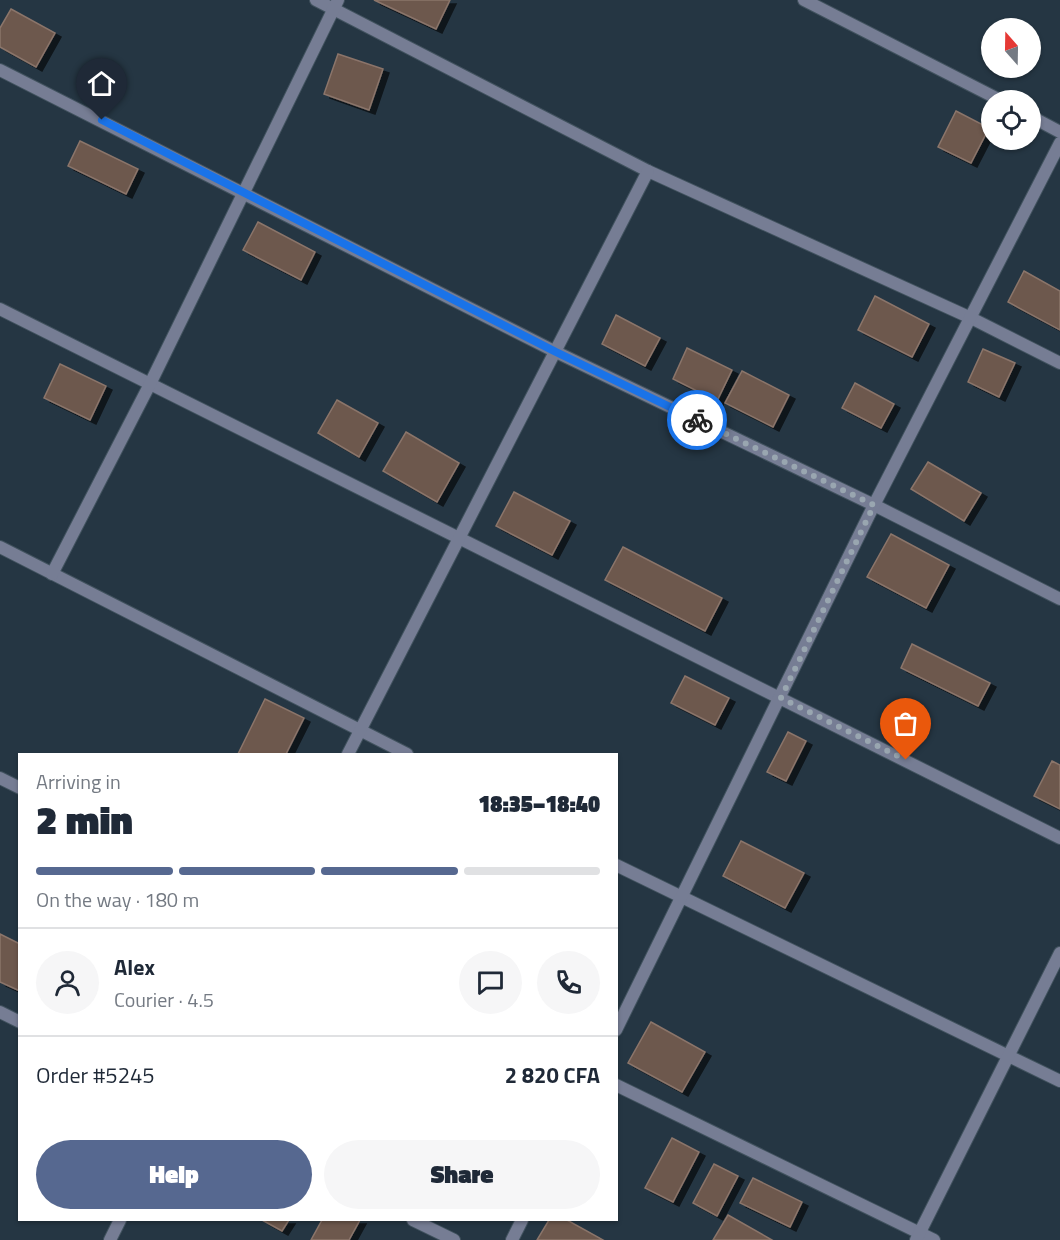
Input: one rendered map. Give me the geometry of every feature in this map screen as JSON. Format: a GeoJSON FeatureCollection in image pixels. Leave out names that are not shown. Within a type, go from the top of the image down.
{"type":"FeatureCollection","features":[{"type":"Feature","properties":{"kind":"street"},"geometry":{"type":"LineString","coordinates":[[316,0],[336,5],[648,171],[971,318],[1060,363]]}},
{"type":"Feature","properties":{"kind":"street"},"geometry":{"type":"LineString","coordinates":[[804,0],[981,90]]}},
{"type":"Feature","properties":{"kind":"street"},"geometry":{"type":"LineString","coordinates":[[52,574],[150,384],[336,5]]}},
{"type":"Feature","properties":{"kind":"street"},"geometry":{"type":"LineString","coordinates":[[0,70],[244,191],[556,352],[874,505],[1060,599]]}},
{"type":"Feature","properties":{"kind":"street"},"geometry":{"type":"LineString","coordinates":[[1041,122],[1060,132]]}},
{"type":"Feature","properties":{"kind":"street"},"geometry":{"type":"LineString","coordinates":[[618,1026],[874,505],[1060,143]]}},
{"type":"Feature","properties":{"kind":"street"},"geometry":{"type":"LineString","coordinates":[[348,753],[648,171]]}},
{"type":"Feature","properties":{"kind":"street"},"geometry":{"type":"LineString","coordinates":[[0,309],[1060,838]]}},
{"type":"Feature","properties":{"kind":"street"},"geometry":{"type":"LineString","coordinates":[[0,547],[405,753]]}},
{"type":"Feature","properties":{"kind":"street"},"geometry":{"type":"LineString","coordinates":[[0,778],[18,787]]}},
{"type":"Feature","properties":{"kind":"street"},"geometry":{"type":"LineString","coordinates":[[618,865],[682,899],[1060,1081]]}},
{"type":"Feature","properties":{"kind":"street"},"geometry":{"type":"LineString","coordinates":[[918,1236],[1060,953]]}},
{"type":"Feature","properties":{"kind":"street"},"geometry":{"type":"LineString","coordinates":[[0,1012],[18,1021]]}},
{"type":"Feature","properties":{"kind":"street"},"geometry":{"type":"LineString","coordinates":[[618,1085],[918,1236],[934,1240]]}},
{"type":"Feature","properties":{"kind":"street"},"geometry":{"type":"LineString","coordinates":[[110,1240],[120,1221]]}},
{"type":"Feature","properties":{"kind":"street"},"geometry":{"type":"LineString","coordinates":[[415,1221],[454,1240]]}},
{"type":"Feature","properties":{"kind":"street"},"geometry":{"type":"LineString","coordinates":[[512,1240],[522,1221]]}},
{"type":"Feature","properties":{"kind":"building"},"geometry":{"type":"Polygon","coordinates":[[[374,0],[450,0],[436,29],[374,0]]]}},
{"type":"Feature","properties":{"kind":"building"},"geometry":{"type":"Polygon","coordinates":[[[11,9],[55,33],[36,67],[0,47],[0,28],[11,9]]]}},
{"type":"Feature","properties":{"kind":"building"},"geometry":{"type":"Polygon","coordinates":[[[338,54],[383,69],[369,110],[324,94],[338,54]]]}},
{"type":"Feature","properties":{"kind":"building"},"geometry":{"type":"Polygon","coordinates":[[[956,111],[981,124],[981,144],[971,163],[938,147],[956,111]]]}},
{"type":"Feature","properties":{"kind":"building"},"geometry":{"type":"Polygon","coordinates":[[[80,141],[138,169],[126,194],[68,166],[80,141]]]}},
{"type":"Feature","properties":{"kind":"building"},"geometry":{"type":"Polygon","coordinates":[[[258,222],[315,252],[301,280],[243,250],[258,222]]]}},
{"type":"Feature","properties":{"kind":"building"},"geometry":{"type":"Polygon","coordinates":[[[1024,271],[1060,291],[1060,330],[1008,302],[1024,271]]]}},
{"type":"Feature","properties":{"kind":"building"},"geometry":{"type":"Polygon","coordinates":[[[875,296],[929,324],[912,357],[858,330],[875,296]]]}},
{"type":"Feature","properties":{"kind":"building"},"geometry":{"type":"Polygon","coordinates":[[[616,315],[660,338],[645,366],[602,344],[616,315]]]}},
{"type":"Feature","properties":{"kind":"building"},"geometry":{"type":"Polygon","coordinates":[[[687,348],[732,370],[717,401],[673,379],[687,348]]]}},
{"type":"Feature","properties":{"kind":"building"},"geometry":{"type":"Polygon","coordinates":[[[983,349],[1015,363],[999,397],[968,382],[983,349]]]}},
{"type":"Feature","properties":{"kind":"building"},"geometry":{"type":"Polygon","coordinates":[[[60,364],[106,386],[90,420],[44,398],[60,364]]]}},
{"type":"Feature","properties":{"kind":"building"},"geometry":{"type":"Polygon","coordinates":[[[742,371],[789,395],[773,427],[725,403],[742,371]]]}},
{"type":"Feature","properties":{"kind":"building"},"geometry":{"type":"Polygon","coordinates":[[[855,383],[894,404],[881,428],[842,408],[855,383]]]}},
{"type":"Feature","properties":{"kind":"building"},"geometry":{"type":"Polygon","coordinates":[[[337,400],[378,423],[359,457],[318,433],[337,400]]]}},
{"type":"Feature","properties":{"kind":"building"},"geometry":{"type":"Polygon","coordinates":[[[406,432],[459,463],[437,502],[383,471],[406,432]]]}},
{"type":"Feature","properties":{"kind":"building"},"geometry":{"type":"Polygon","coordinates":[[[928,462],[981,493],[964,521],[911,489],[928,462]]]}},
{"type":"Feature","properties":{"kind":"building"},"geometry":{"type":"Polygon","coordinates":[[[514,492],[570,521],[552,555],[496,526],[514,492]]]}},
{"type":"Feature","properties":{"kind":"building"},"geometry":{"type":"Polygon","coordinates":[[[891,534],[949,565],[926,608],[867,577],[891,534]]]}},
{"type":"Feature","properties":{"kind":"building"},"geometry":{"type":"Polygon","coordinates":[[[623,547],[722,598],[705,631],[605,580],[623,547]]]}},
{"type":"Feature","properties":{"kind":"building"},"geometry":{"type":"Polygon","coordinates":[[[912,644],[990,683],[978,706],[901,668],[912,644]]]}},
{"type":"Feature","properties":{"kind":"building"},"geometry":{"type":"Polygon","coordinates":[[[685,676],[729,698],[715,725],[671,703],[685,676]]]}},
{"type":"Feature","properties":{"kind":"building"},"geometry":{"type":"Polygon","coordinates":[[[265,699],[304,718],[286,753],[238,753],[265,699]]]}},
{"type":"Feature","properties":{"kind":"building"},"geometry":{"type":"Polygon","coordinates":[[[788,732],[806,741],[786,781],[767,772],[788,732]]]}},
{"type":"Feature","properties":{"kind":"building"},"geometry":{"type":"Polygon","coordinates":[[[1052,761],[1060,765],[1060,809],[1034,796],[1052,761]]]}},
{"type":"Feature","properties":{"kind":"building"},"geometry":{"type":"Polygon","coordinates":[[[741,841],[804,873],[785,908],[723,876],[741,841]]]}},
{"type":"Feature","properties":{"kind":"building"},"geometry":{"type":"Polygon","coordinates":[[[0,934],[18,943],[18,990],[0,982],[0,934]]]}},
{"type":"Feature","properties":{"kind":"building"},"geometry":{"type":"Polygon","coordinates":[[[651,1022],[705,1052],[682,1092],[628,1063],[651,1022]]]}},
{"type":"Feature","properties":{"kind":"building"},"geometry":{"type":"Polygon","coordinates":[[[672,1138],[699,1152],[673,1202],[645,1188],[672,1138]]]}},
{"type":"Feature","properties":{"kind":"building"},"geometry":{"type":"Polygon","coordinates":[[[714,1164],[738,1176],[717,1216],[693,1203],[714,1164]]]}},
{"type":"Feature","properties":{"kind":"building"},"geometry":{"type":"Polygon","coordinates":[[[753,1178],[802,1202],[790,1227],[740,1203],[753,1178]]]}},
{"type":"Feature","properties":{"kind":"building"},"geometry":{"type":"Polygon","coordinates":[[[728,1215],[772,1240],[713,1240],[728,1215]]]}},
{"type":"Feature","properties":{"kind":"building"},"geometry":{"type":"Polygon","coordinates":[[[264,1221],[288,1221],[282,1231],[264,1221]]]}},
{"type":"Feature","properties":{"kind":"building"},"geometry":{"type":"Polygon","coordinates":[[[321,1221],[359,1221],[349,1240],[311,1240],[321,1221]]]}},
{"type":"Feature","properties":{"kind":"building"},"geometry":{"type":"Polygon","coordinates":[[[548,1221],[569,1221],[603,1240],[537,1240],[548,1221]]]}},
{"type":"Feature","properties":{"kind":"way so far"},"geometry":{"type":"LineString","coordinates":[[697,420],[874,505],[781,698],[906,760]]}},
{"type":"Feature","properties":{"kind":"route"},"geometry":{"type":"LineString","coordinates":[[102,120],[556,352],[697,420]]}}]}
